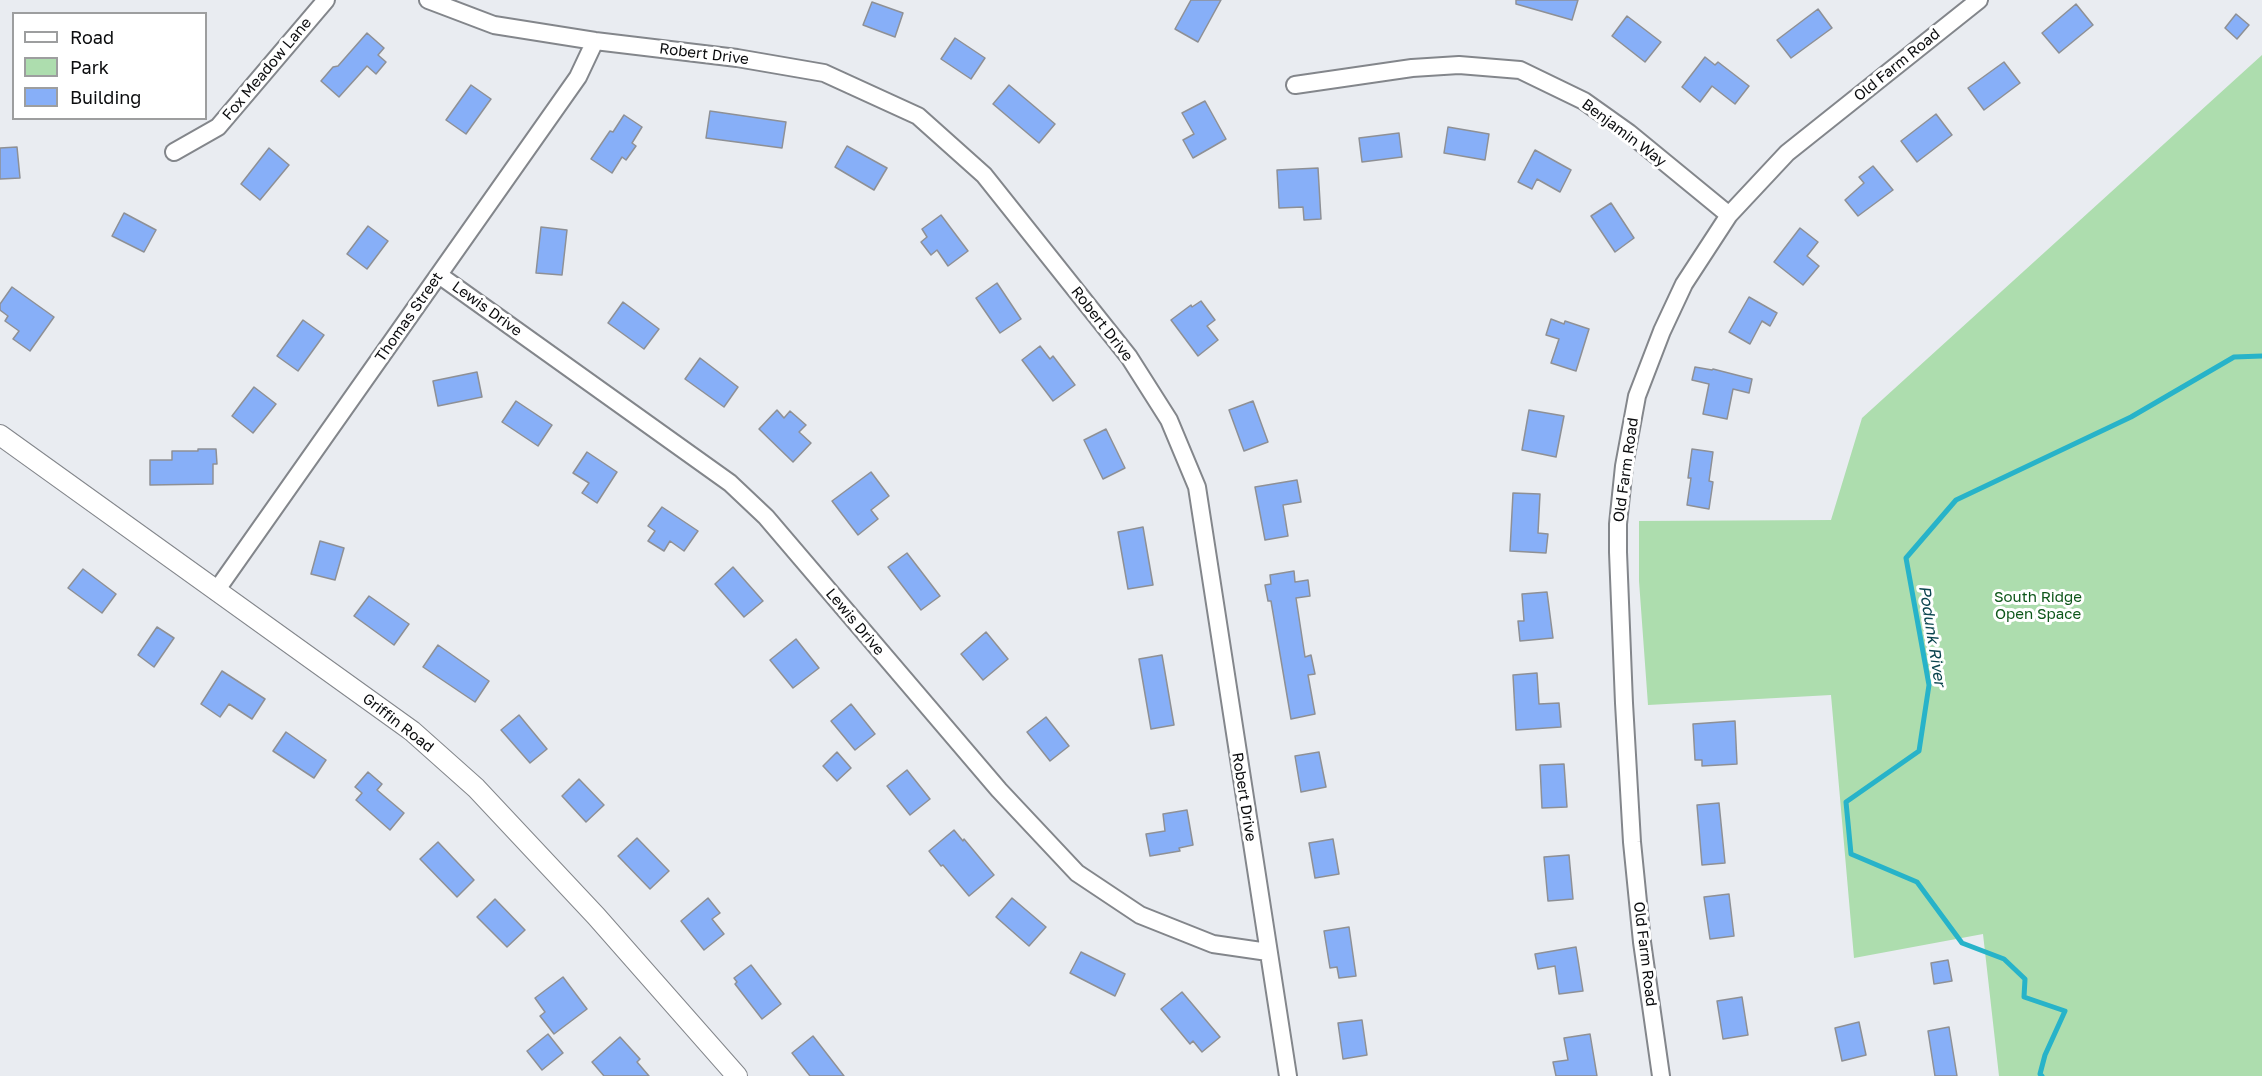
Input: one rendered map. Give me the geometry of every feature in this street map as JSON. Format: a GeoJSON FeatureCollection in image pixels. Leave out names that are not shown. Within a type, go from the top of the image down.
{"type":"FeatureCollection","features":[{"type":"Feature","properties":{"kind":"street","name":"Fox Meadow Lane"},"geometry":{"type":"LineString","coordinates":[[174,152],[218,127],[326,0]]}},
{"type":"Feature","properties":{"kind":"street","name":"Robert Drive"},"geometry":{"type":"LineString","coordinates":[[428,0],[494,25],[737,58],[824,73],[918,116],[984,175],[1129,357],[1169,420],[1197,487],[1288,1076]]}},
{"type":"Feature","properties":{"kind":"street","name":"Old Farm Road"},"geometry":{"type":"LineString","coordinates":[[1661,1076],[1642,942],[1632,842],[1624,703],[1618,524],[1624,466],[1637,396],[1662,331],[1684,284],[1729,215],[1787,153],[1979,0]]}},
{"type":"Feature","properties":{"kind":"street","name":"Thomas Street"},"geometry":{"type":"LineString","coordinates":[[216,591],[578,77],[595,40]]}},
{"type":"Feature","properties":{"kind":"street","name":"Benjamin Way"},"geometry":{"type":"LineString","coordinates":[[1295,85],[1413,68],[1459,65],[1520,70],[1584,100],[1629,133],[1729,215]]}},
{"type":"Feature","properties":{"kind":"street","name":"Lewis Drive"},"geometry":{"type":"LineString","coordinates":[[439,274],[730,483],[766,517],[999,790],[1077,873],[1140,915],[1214,944],[1268,952]]}},
{"type":"Feature","properties":{"kind":"street","name":"Griffin Road"},"geometry":{"type":"LineString","coordinates":[[0,435],[412,731],[476,788],[596,916],[737,1076]]}},
{"type":"Feature","properties":{"kind":"green space","name":"South Ridge Open Space"},"geometry":{"type":"Polygon","coordinates":[[[2262,55],[2262,1076],[1999,1076],[1983,934],[1854,958],[1831,695],[1648,705],[1639,581],[1639,521],[1831,520],[1862,418],[2262,55]]]}},
{"type":"Feature","properties":{"kind":"building"},"geometry":{"type":"Polygon","coordinates":[[[1191,0],[1221,0],[1198,42],[1175,29],[1191,0]]]}},
{"type":"Feature","properties":{"kind":"building"},"geometry":{"type":"Polygon","coordinates":[[[1516,0],[1578,0],[1572,20],[1516,4],[1516,0]]]}},
{"type":"Feature","properties":{"kind":"building"},"geometry":{"type":"Polygon","coordinates":[[[872,2],[903,13],[895,37],[863,25],[872,2]]]}},
{"type":"Feature","properties":{"kind":"building"},"geometry":{"type":"Polygon","coordinates":[[[2076,4],[2093,25],[2059,53],[2042,33],[2076,4]]]}},
{"type":"Feature","properties":{"kind":"building"},"geometry":{"type":"Polygon","coordinates":[[[1818,9],[1832,28],[1791,58],[1777,40],[1818,9]]]}},
{"type":"Feature","properties":{"kind":"building"},"geometry":{"type":"Polygon","coordinates":[[[2236,14],[2249,25],[2237,39],[2225,28],[2236,14]]]}},
{"type":"Feature","properties":{"kind":"building"},"geometry":{"type":"Polygon","coordinates":[[[1627,16],[1661,42],[1645,62],[1612,36],[1627,16]]]}},
{"type":"Feature","properties":{"kind":"building"},"geometry":{"type":"Polygon","coordinates":[[[367,33],[384,48],[378,55],[386,62],[376,74],[367,66],[339,97],[321,81],[333,67],[338,66],[367,33]]]}},
{"type":"Feature","properties":{"kind":"building"},"geometry":{"type":"Polygon","coordinates":[[[955,38],[985,58],[971,79],[941,59],[955,38]]]}},
{"type":"Feature","properties":{"kind":"building"},"geometry":{"type":"Polygon","coordinates":[[[1705,57],[1715,65],[1718,62],[1749,86],[1735,104],[1712,86],[1700,102],[1682,87],[1705,57]]]}},
{"type":"Feature","properties":{"kind":"building"},"geometry":{"type":"Polygon","coordinates":[[[2004,62],[2020,83],[1984,110],[1968,88],[2004,62]]]}},
{"type":"Feature","properties":{"kind":"building"},"geometry":{"type":"Polygon","coordinates":[[[471,85],[491,99],[466,134],[446,120],[471,85]]]}},
{"type":"Feature","properties":{"kind":"building"},"geometry":{"type":"Polygon","coordinates":[[[1009,85],[1055,124],[1039,143],[993,104],[1009,85]]]}},
{"type":"Feature","properties":{"kind":"building"},"geometry":{"type":"Polygon","coordinates":[[[1205,101],[1226,139],[1193,158],[1183,140],[1194,134],[1182,113],[1205,101]]]}},
{"type":"Feature","properties":{"kind":"building"},"geometry":{"type":"Polygon","coordinates":[[[710,111],[786,122],[782,148],[706,138],[710,111]]]}},
{"type":"Feature","properties":{"kind":"building"},"geometry":{"type":"Polygon","coordinates":[[[1936,114],[1952,135],[1917,162],[1901,141],[1936,114]]]}},
{"type":"Feature","properties":{"kind":"building"},"geometry":{"type":"Polygon","coordinates":[[[624,115],[642,127],[632,143],[636,146],[626,160],[622,157],[612,173],[591,159],[624,115]]]}},
{"type":"Feature","properties":{"kind":"building"},"geometry":{"type":"Polygon","coordinates":[[[1448,127],[1489,134],[1485,160],[1444,153],[1448,127]]]}},
{"type":"Feature","properties":{"kind":"building"},"geometry":{"type":"Polygon","coordinates":[[[1399,133],[1402,157],[1362,162],[1359,138],[1399,133]]]}},
{"type":"Feature","properties":{"kind":"building"},"geometry":{"type":"Polygon","coordinates":[[[847,146],[887,168],[874,190],[835,167],[847,146]]]}},
{"type":"Feature","properties":{"kind":"building"},"geometry":{"type":"Polygon","coordinates":[[[17,147],[20,178],[0,179],[0,148],[17,147]]]}},
{"type":"Feature","properties":{"kind":"building"},"geometry":{"type":"Polygon","coordinates":[[[269,148],[289,165],[260,200],[241,184],[269,148]]]}},
{"type":"Feature","properties":{"kind":"building"},"geometry":{"type":"Polygon","coordinates":[[[1535,150],[1571,170],[1560,192],[1537,179],[1532,189],[1518,182],[1535,150]]]}},
{"type":"Feature","properties":{"kind":"building"},"geometry":{"type":"Polygon","coordinates":[[[1873,166],[1893,190],[1858,216],[1845,200],[1864,183],[1859,177],[1873,166]]]}},
{"type":"Feature","properties":{"kind":"building"},"geometry":{"type":"Polygon","coordinates":[[[1318,168],[1321,219],[1304,220],[1303,207],[1279,208],[1277,170],[1318,168]]]}},
{"type":"Feature","properties":{"kind":"building"},"geometry":{"type":"Polygon","coordinates":[[[1611,203],[1634,238],[1615,252],[1591,216],[1611,203]]]}},
{"type":"Feature","properties":{"kind":"building"},"geometry":{"type":"Polygon","coordinates":[[[124,213],[156,230],[144,252],[112,236],[124,213]]]}},
{"type":"Feature","properties":{"kind":"building"},"geometry":{"type":"Polygon","coordinates":[[[941,215],[968,251],[948,266],[937,250],[931,255],[921,242],[927,237],[922,229],[941,215]]]}},
{"type":"Feature","properties":{"kind":"building"},"geometry":{"type":"Polygon","coordinates":[[[368,226],[388,241],[367,269],[347,254],[368,226]]]}},
{"type":"Feature","properties":{"kind":"building"},"geometry":{"type":"Polygon","coordinates":[[[541,227],[567,230],[562,275],[536,273],[541,227]]]}},
{"type":"Feature","properties":{"kind":"building"},"geometry":{"type":"Polygon","coordinates":[[[1800,228],[1818,242],[1807,256],[1819,266],[1803,285],[1774,262],[1800,228]]]}},
{"type":"Feature","properties":{"kind":"building"},"geometry":{"type":"Polygon","coordinates":[[[997,283],[1021,319],[1000,333],[976,298],[997,283]]]}},
{"type":"Feature","properties":{"kind":"building"},"geometry":{"type":"Polygon","coordinates":[[[12,287],[54,317],[30,351],[13,339],[19,331],[5,321],[8,316],[0,310],[0,304],[12,287]]]}},
{"type":"Feature","properties":{"kind":"building"},"geometry":{"type":"Polygon","coordinates":[[[1749,297],[1777,313],[1770,326],[1762,321],[1750,344],[1729,332],[1749,297]]]}},
{"type":"Feature","properties":{"kind":"building"},"geometry":{"type":"Polygon","coordinates":[[[1201,301],[1215,320],[1207,326],[1218,340],[1198,356],[1171,320],[1191,305],[1192,307],[1201,301]]]}},
{"type":"Feature","properties":{"kind":"building"},"geometry":{"type":"Polygon","coordinates":[[[623,302],[659,329],[644,349],[608,323],[623,302]]]}},
{"type":"Feature","properties":{"kind":"building"},"geometry":{"type":"Polygon","coordinates":[[[1551,319],[1589,329],[1576,371],[1551,363],[1559,339],[1546,335],[1551,319]]]}},
{"type":"Feature","properties":{"kind":"building"},"geometry":{"type":"Polygon","coordinates":[[[303,320],[324,335],[298,371],[277,356],[303,320]]]}},
{"type":"Feature","properties":{"kind":"building"},"geometry":{"type":"Polygon","coordinates":[[[1040,346],[1050,359],[1053,356],[1075,385],[1053,401],[1022,360],[1040,346]]]}},
{"type":"Feature","properties":{"kind":"building"},"geometry":{"type":"Polygon","coordinates":[[[700,358],[738,387],[724,407],[685,379],[700,358]]]}},
{"type":"Feature","properties":{"kind":"building"},"geometry":{"type":"Polygon","coordinates":[[[1695,367],[1752,379],[1749,393],[1733,389],[1727,419],[1703,414],[1709,384],[1692,380],[1695,367]]]}},
{"type":"Feature","properties":{"kind":"building"},"geometry":{"type":"Polygon","coordinates":[[[477,372],[482,397],[438,406],[433,381],[477,372]]]}},
{"type":"Feature","properties":{"kind":"building"},"geometry":{"type":"Polygon","coordinates":[[[254,387],[276,404],[253,433],[232,416],[254,387]]]}},
{"type":"Feature","properties":{"kind":"building"},"geometry":{"type":"Polygon","coordinates":[[[516,401],[552,425],[538,446],[502,422],[516,401]]]}},
{"type":"Feature","properties":{"kind":"building"},"geometry":{"type":"Polygon","coordinates":[[[1253,401],[1268,442],[1244,451],[1229,410],[1253,401]]]}},
{"type":"Feature","properties":{"kind":"building"},"geometry":{"type":"Polygon","coordinates":[[[777,410],[784,418],[790,411],[806,425],[799,432],[811,443],[793,462],[759,429],[777,410]]]}},
{"type":"Feature","properties":{"kind":"building"},"geometry":{"type":"Polygon","coordinates":[[[1529,410],[1564,416],[1556,457],[1522,450],[1529,410]]]}},
{"type":"Feature","properties":{"kind":"building"},"geometry":{"type":"Polygon","coordinates":[[[1106,429],[1125,468],[1103,479],[1084,440],[1106,429]]]}},
{"type":"Feature","properties":{"kind":"building"},"geometry":{"type":"Polygon","coordinates":[[[198,449],[216,449],[217,464],[213,464],[213,484],[150,485],[150,460],[172,460],[172,451],[198,451],[198,449]]]}},
{"type":"Feature","properties":{"kind":"building"},"geometry":{"type":"Polygon","coordinates":[[[1692,449],[1713,452],[1709,481],[1713,482],[1709,509],[1687,505],[1692,449]]]}},
{"type":"Feature","properties":{"kind":"building"},"geometry":{"type":"Polygon","coordinates":[[[587,452],[617,472],[597,503],[582,493],[589,483],[573,473],[587,452]]]}},
{"type":"Feature","properties":{"kind":"building"},"geometry":{"type":"Polygon","coordinates":[[[871,472],[889,496],[871,510],[878,519],[858,535],[832,501],[871,472]]]}},
{"type":"Feature","properties":{"kind":"building"},"geometry":{"type":"Polygon","coordinates":[[[1297,480],[1301,502],[1283,505],[1288,536],[1265,540],[1255,487],[1297,480]]]}},
{"type":"Feature","properties":{"kind":"building"},"geometry":{"type":"Polygon","coordinates":[[[1513,493],[1540,494],[1538,533],[1548,534],[1546,553],[1510,551],[1513,493]]]}},
{"type":"Feature","properties":{"kind":"building"},"geometry":{"type":"Polygon","coordinates":[[[662,507],[698,531],[684,551],[670,541],[664,551],[648,541],[655,531],[648,526],[662,507]]]}},
{"type":"Feature","properties":{"kind":"building"},"geometry":{"type":"Polygon","coordinates":[[[1143,527],[1153,585],[1128,589],[1118,532],[1143,527]]]}},
{"type":"Feature","properties":{"kind":"building"},"geometry":{"type":"Polygon","coordinates":[[[320,541],[344,548],[335,580],[311,574],[320,541]]]}},
{"type":"Feature","properties":{"kind":"building"},"geometry":{"type":"Polygon","coordinates":[[[907,553],[940,596],[921,610],[888,567],[907,553]]]}},
{"type":"Feature","properties":{"kind":"building"},"geometry":{"type":"Polygon","coordinates":[[[733,567],[763,601],[744,617],[715,584],[733,567]]]}},
{"type":"Feature","properties":{"kind":"building"},"geometry":{"type":"Polygon","coordinates":[[[83,569],[116,594],[102,613],[68,588],[83,569]]]}},
{"type":"Feature","properties":{"kind":"building"},"geometry":{"type":"Polygon","coordinates":[[[1294,571],[1295,582],[1308,580],[1310,596],[1296,598],[1305,657],[1311,655],[1315,674],[1308,675],[1315,714],[1291,719],[1271,601],[1268,601],[1265,585],[1271,584],[1270,575],[1294,571]]]}},
{"type":"Feature","properties":{"kind":"building"},"geometry":{"type":"Polygon","coordinates":[[[1547,592],[1553,638],[1520,641],[1518,621],[1524,621],[1522,594],[1547,592]]]}},
{"type":"Feature","properties":{"kind":"building"},"geometry":{"type":"Polygon","coordinates":[[[369,596],[409,624],[394,645],[354,616],[369,596]]]}},
{"type":"Feature","properties":{"kind":"building"},"geometry":{"type":"Polygon","coordinates":[[[157,627],[174,638],[154,667],[138,655],[157,627]]]}},
{"type":"Feature","properties":{"kind":"building"},"geometry":{"type":"Polygon","coordinates":[[[986,632],[1008,659],[983,680],[961,654],[986,632]]]}},
{"type":"Feature","properties":{"kind":"building"},"geometry":{"type":"Polygon","coordinates":[[[796,639],[819,668],[793,688],[770,660],[796,639]]]}},
{"type":"Feature","properties":{"kind":"building"},"geometry":{"type":"Polygon","coordinates":[[[438,645],[489,681],[475,702],[423,667],[438,645]]]}},
{"type":"Feature","properties":{"kind":"building"},"geometry":{"type":"Polygon","coordinates":[[[1162,655],[1174,725],[1151,729],[1139,659],[1162,655]]]}},
{"type":"Feature","properties":{"kind":"building"},"geometry":{"type":"Polygon","coordinates":[[[222,671],[265,699],[252,719],[229,704],[220,717],[201,704],[222,671]]]}},
{"type":"Feature","properties":{"kind":"building"},"geometry":{"type":"Polygon","coordinates":[[[1537,673],[1539,704],[1559,703],[1561,727],[1516,730],[1513,675],[1537,673]]]}},
{"type":"Feature","properties":{"kind":"building"},"geometry":{"type":"Polygon","coordinates":[[[851,704],[875,734],[855,750],[831,721],[851,704]]]}},
{"type":"Feature","properties":{"kind":"building"},"geometry":{"type":"Polygon","coordinates":[[[519,715],[547,749],[530,763],[501,730],[519,715]]]}},
{"type":"Feature","properties":{"kind":"building"},"geometry":{"type":"Polygon","coordinates":[[[1046,717],[1069,746],[1050,761],[1027,732],[1046,717]]]}},
{"type":"Feature","properties":{"kind":"building"},"geometry":{"type":"Polygon","coordinates":[[[1735,721],[1737,764],[1702,766],[1702,760],[1695,760],[1693,724],[1735,721]]]}},
{"type":"Feature","properties":{"kind":"building"},"geometry":{"type":"Polygon","coordinates":[[[286,732],[326,760],[314,778],[273,751],[286,732]]]}},
{"type":"Feature","properties":{"kind":"building"},"geometry":{"type":"Polygon","coordinates":[[[837,752],[851,768],[837,781],[823,766],[837,752]]]}},
{"type":"Feature","properties":{"kind":"building"},"geometry":{"type":"Polygon","coordinates":[[[1319,752],[1326,787],[1301,792],[1295,756],[1319,752]]]}},
{"type":"Feature","properties":{"kind":"building"},"geometry":{"type":"Polygon","coordinates":[[[1564,764],[1567,807],[1542,808],[1540,765],[1564,764]]]}},
{"type":"Feature","properties":{"kind":"building"},"geometry":{"type":"Polygon","coordinates":[[[907,770],[930,799],[910,815],[887,786],[907,770]]]}},
{"type":"Feature","properties":{"kind":"building"},"geometry":{"type":"Polygon","coordinates":[[[368,772],[382,784],[377,790],[404,813],[390,830],[356,800],[362,793],[355,787],[368,772]]]}},
{"type":"Feature","properties":{"kind":"building"},"geometry":{"type":"Polygon","coordinates":[[[579,779],[604,805],[586,822],[562,796],[579,779]]]}},
{"type":"Feature","properties":{"kind":"building"},"geometry":{"type":"Polygon","coordinates":[[[1719,803],[1725,863],[1702,865],[1697,805],[1719,803]]]}},
{"type":"Feature","properties":{"kind":"building"},"geometry":{"type":"Polygon","coordinates":[[[1187,810],[1193,845],[1179,848],[1180,851],[1150,856],[1146,834],[1165,831],[1163,814],[1187,810]]]}},
{"type":"Feature","properties":{"kind":"building"},"geometry":{"type":"Polygon","coordinates":[[[954,830],[994,875],[969,896],[929,851],[954,830]]]}},
{"type":"Feature","properties":{"kind":"building"},"geometry":{"type":"Polygon","coordinates":[[[637,838],[669,871],[650,889],[618,856],[637,838]]]}},
{"type":"Feature","properties":{"kind":"building"},"geometry":{"type":"Polygon","coordinates":[[[1333,839],[1339,874],[1315,878],[1309,843],[1333,839]]]}},
{"type":"Feature","properties":{"kind":"building"},"geometry":{"type":"Polygon","coordinates":[[[438,842],[474,880],[457,897],[420,859],[438,842]]]}},
{"type":"Feature","properties":{"kind":"building"},"geometry":{"type":"Polygon","coordinates":[[[1569,855],[1573,899],[1548,901],[1544,857],[1569,855]]]}},
{"type":"Feature","properties":{"kind":"building"},"geometry":{"type":"Polygon","coordinates":[[[1729,894],[1734,936],[1710,939],[1704,897],[1729,894]]]}},
{"type":"Feature","properties":{"kind":"building"},"geometry":{"type":"Polygon","coordinates":[[[708,898],[720,913],[712,919],[724,934],[704,950],[681,921],[708,898]]]}},
{"type":"Feature","properties":{"kind":"building"},"geometry":{"type":"Polygon","coordinates":[[[1012,898],[1046,927],[1029,946],[996,917],[1012,898]]]}},
{"type":"Feature","properties":{"kind":"building"},"geometry":{"type":"Polygon","coordinates":[[[495,899],[525,930],[507,947],[477,917],[495,899]]]}},
{"type":"Feature","properties":{"kind":"building"},"geometry":{"type":"Polygon","coordinates":[[[1349,927],[1356,976],[1339,978],[1337,967],[1330,968],[1324,931],[1349,927]]]}},
{"type":"Feature","properties":{"kind":"building"},"geometry":{"type":"Polygon","coordinates":[[[1576,947],[1583,991],[1559,994],[1555,966],[1538,969],[1535,954],[1576,947]]]}},
{"type":"Feature","properties":{"kind":"building"},"geometry":{"type":"Polygon","coordinates":[[[1081,952],[1125,974],[1115,996],[1070,973],[1081,952]]]}},
{"type":"Feature","properties":{"kind":"building"},"geometry":{"type":"Polygon","coordinates":[[[1948,960],[1952,981],[1934,984],[1931,963],[1948,960]]]}},
{"type":"Feature","properties":{"kind":"building"},"geometry":{"type":"Polygon","coordinates":[[[751,965],[781,1004],[762,1019],[735,984],[737,982],[734,978],[751,965]]]}},
{"type":"Feature","properties":{"kind":"building"},"geometry":{"type":"Polygon","coordinates":[[[563,977],[587,1009],[554,1034],[540,1016],[545,1012],[535,998],[563,977]]]}},
{"type":"Feature","properties":{"kind":"building"},"geometry":{"type":"Polygon","coordinates":[[[1182,992],[1220,1037],[1202,1052],[1193,1041],[1190,1044],[1161,1009],[1182,992]]]}},
{"type":"Feature","properties":{"kind":"building"},"geometry":{"type":"Polygon","coordinates":[[[1742,997],[1748,1035],[1723,1039],[1717,1001],[1742,997]]]}},
{"type":"Feature","properties":{"kind":"building"},"geometry":{"type":"Polygon","coordinates":[[[1362,1020],[1367,1055],[1343,1059],[1338,1023],[1362,1020]]]}},
{"type":"Feature","properties":{"kind":"building"},"geometry":{"type":"Polygon","coordinates":[[[1859,1022],[1866,1055],[1842,1061],[1835,1028],[1859,1022]]]}},
{"type":"Feature","properties":{"kind":"building"},"geometry":{"type":"Polygon","coordinates":[[[1949,1027],[1957,1076],[1935,1076],[1928,1031],[1949,1027]]]}},
{"type":"Feature","properties":{"kind":"building"},"geometry":{"type":"Polygon","coordinates":[[[548,1034],[563,1053],[542,1070],[527,1051],[548,1034]]]}},
{"type":"Feature","properties":{"kind":"building"},"geometry":{"type":"Polygon","coordinates":[[[1590,1034],[1597,1076],[1556,1076],[1553,1062],[1568,1060],[1564,1038],[1590,1034]]]}},
{"type":"Feature","properties":{"kind":"building"},"geometry":{"type":"Polygon","coordinates":[[[813,1036],[844,1076],[810,1076],[792,1053],[813,1036]]]}},
{"type":"Feature","properties":{"kind":"building"},"geometry":{"type":"Polygon","coordinates":[[[620,1037],[640,1059],[637,1062],[649,1076],[604,1076],[592,1062],[620,1037]]]}},
{"type":"Feature","properties":{"kind":"waterway","name":"Podunk River"},"geometry":{"type":"LineString","coordinates":[[2042,1076],[2040,1074],[2045,1055],[2065,1011],[2024,997],[2025,979],[2004,959],[1962,943],[1917,882],[1851,854],[1846,802],[1919,751],[1929,685],[1906,558],[1956,500],[2131,417],[2234,357],[2262,356]]}}]}
